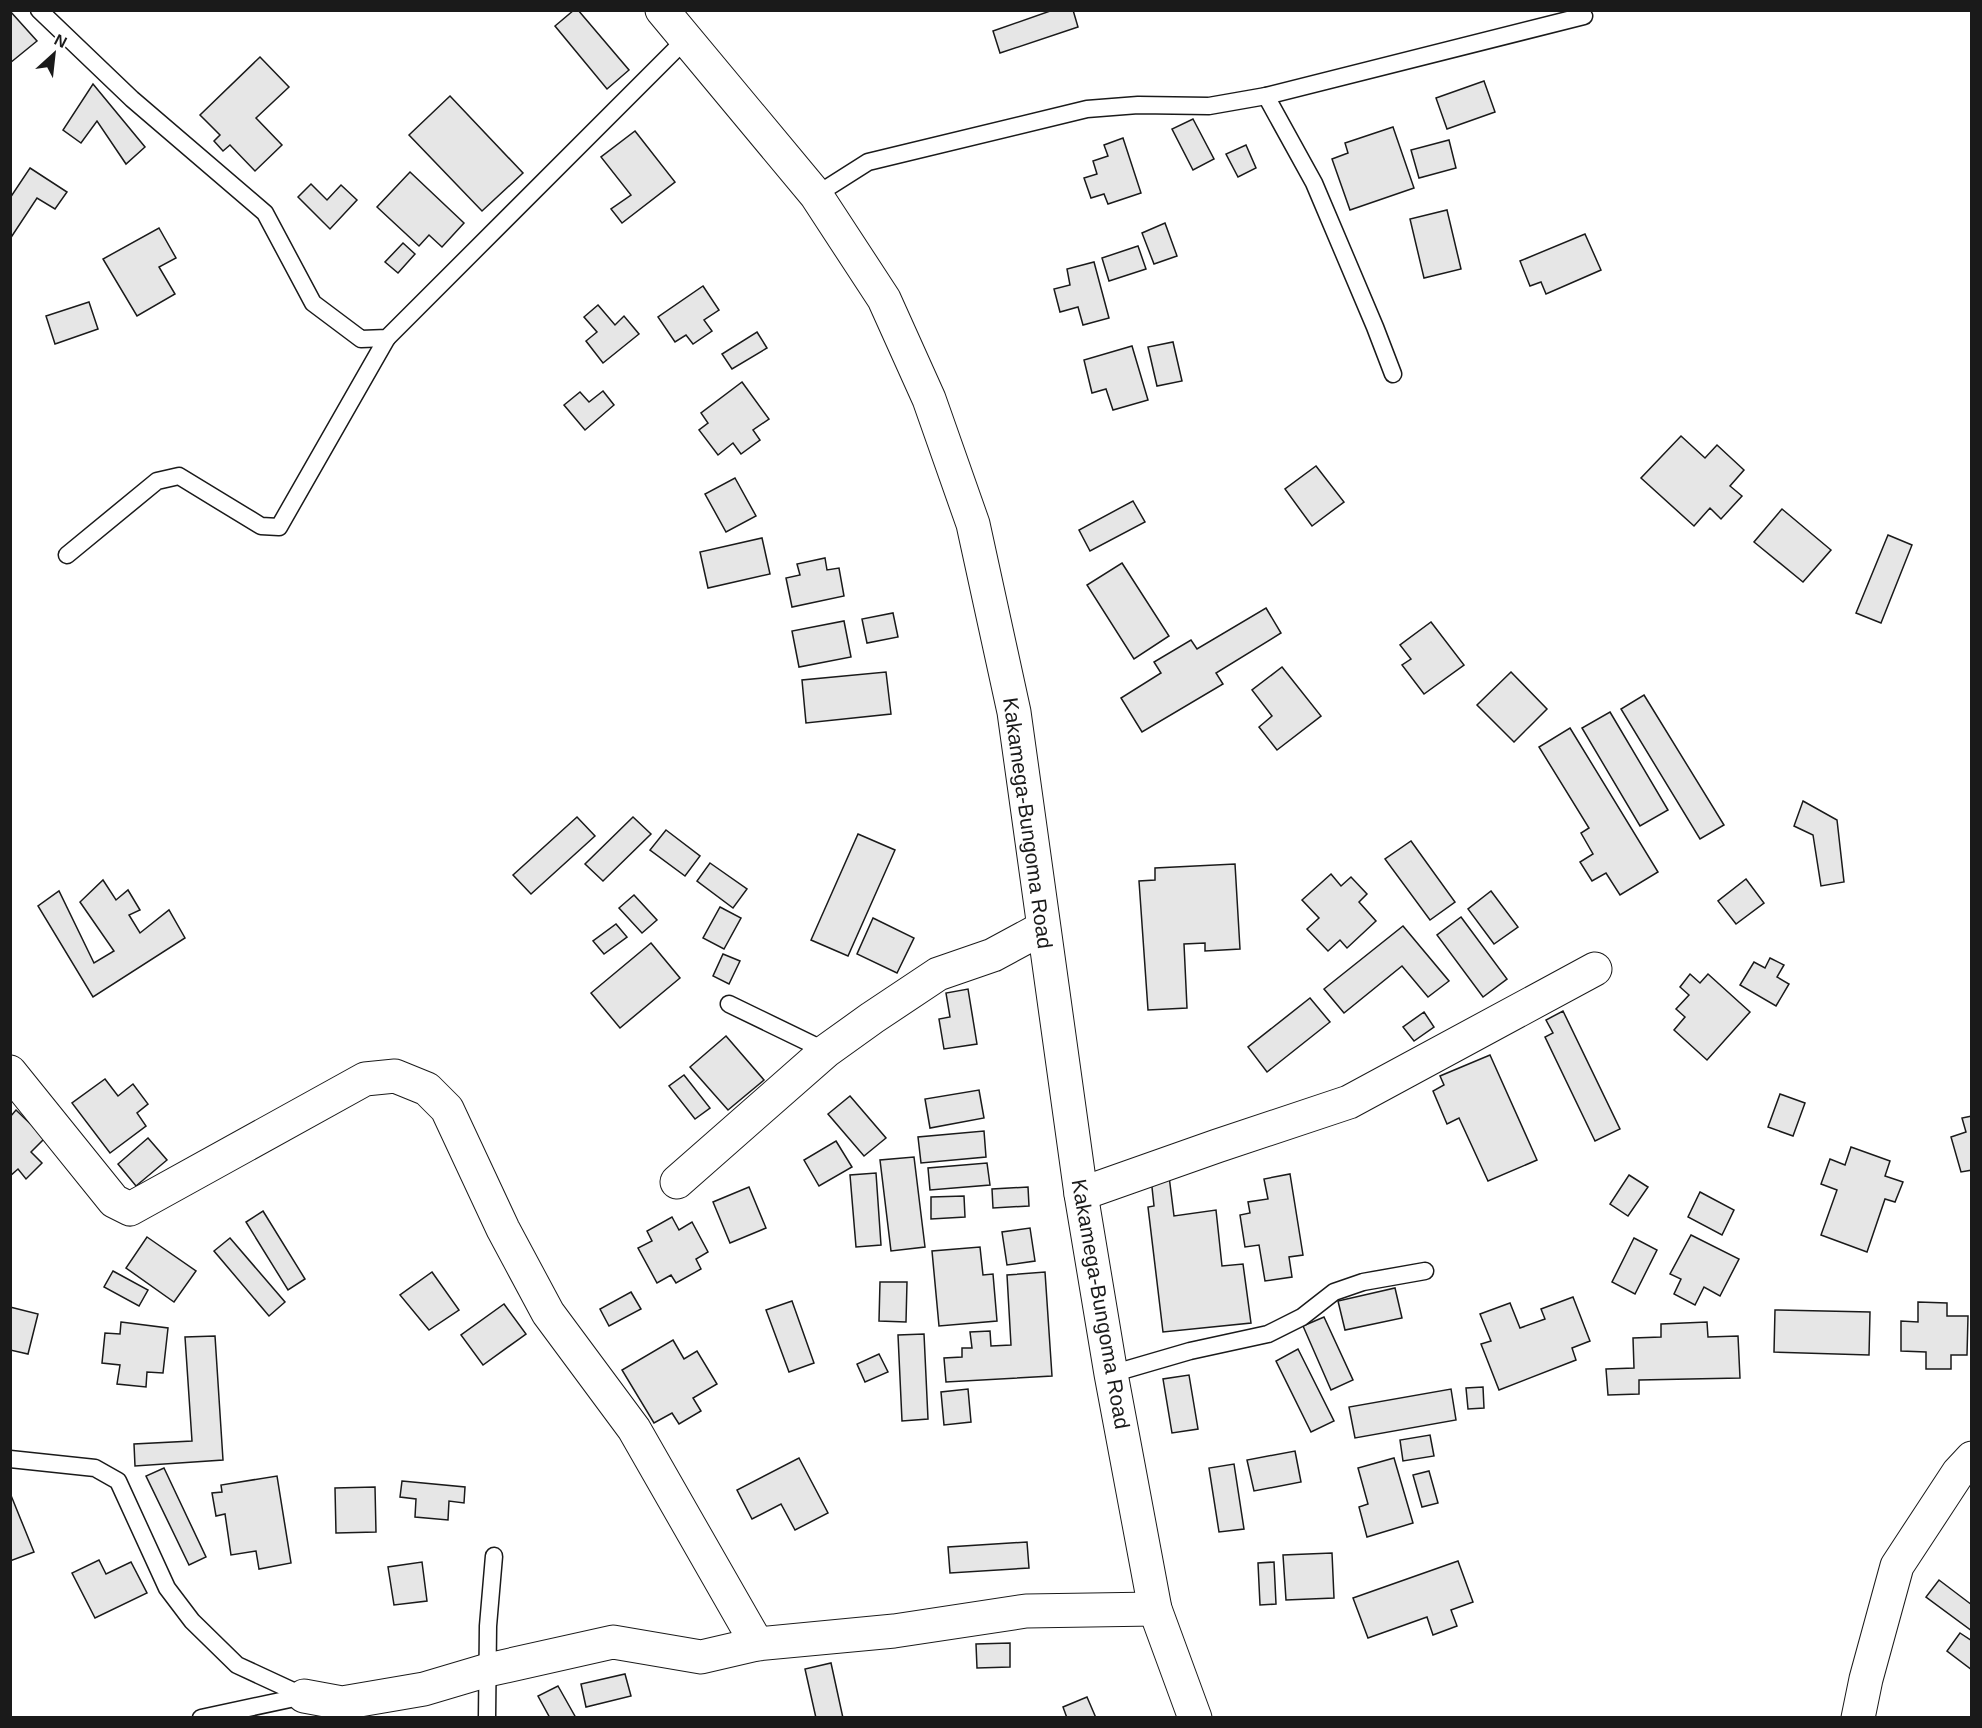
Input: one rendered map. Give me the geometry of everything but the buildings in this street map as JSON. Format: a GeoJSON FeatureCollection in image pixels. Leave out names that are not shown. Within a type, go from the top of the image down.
{"type":"FeatureCollection","features":[{"type":"Feature","properties":{"kind":"street","name":"Kakamega-Bungoma Road"},"geometry":{"type":"LineString","coordinates":[[662,10],[816,195],[884,299],[929,399],[974,524],[1014,712],[1043,928],[1111,1374],[1155,1609],[1195,1718]]}},
{"type":"Feature","properties":{"kind":"street"},"geometry":{"type":"LineString","coordinates":[[677,1182],[826,1051],[938,974],[993,955],[1043,928]]}},
{"type":"Feature","properties":{"kind":"street"},"geometry":{"type":"LineString","coordinates":[[1082,1194],[1349,1102],[1595,969]]}},
{"type":"Feature","properties":{"kind":"street"},"geometry":{"type":"LineString","coordinates":[[10,1072],[114,1201],[130,1209],[365,1079],[395,1076],[427,1089],[447,1109],[503,1229],[548,1313],[634,1429],[757,1644]]}},
{"type":"Feature","properties":{"kind":"street"},"geometry":{"type":"LineString","coordinates":[[1858,1718],[1866,1678],[1897,1566],[1958,1473],[1971,1458]]}},
{"type":"Feature","properties":{"kind":"street"},"geometry":{"type":"LineString","coordinates":[[304,1696],[342,1703],[424,1689],[488,1670],[613,1642],[701,1657],[757,1644],[894,1631],[1026,1611],[1155,1609]]}},
{"type":"Feature","properties":{"kind":"lane"},"geometry":{"type":"LineString","coordinates":[[39,10],[132,99],[265,213],[314,303],[361,339],[387,338]]}},
{"type":"Feature","properties":{"kind":"lane"},"geometry":{"type":"LineString","coordinates":[[816,195],[868,162],[1086,109],[1138,105],[1209,106],[1266,96],[1584,16]]}},
{"type":"Feature","properties":{"kind":"lane"},"geometry":{"type":"LineString","coordinates":[[67,555],[157,481],[179,476],[261,526],[279,527],[387,338],[686,39]]}},
{"type":"Feature","properties":{"kind":"lane"},"geometry":{"type":"LineString","coordinates":[[1266,96],[1314,183],[1394,374]]}},
{"type":"Feature","properties":{"kind":"lane"},"geometry":{"type":"LineString","coordinates":[[729,1004],[826,1051]]}},
{"type":"Feature","properties":{"kind":"lane"},"geometry":{"type":"LineString","coordinates":[[1111,1374],[1190,1351],[1268,1334],[1302,1317],[1334,1292],[1363,1282],[1425,1271]]}},
{"type":"Feature","properties":{"kind":"lane"},"geometry":{"type":"LineString","coordinates":[[10,1460],[95,1468],[118,1481],[167,1587],[192,1621],[237,1665],[304,1696]]}},
{"type":"Feature","properties":{"kind":"lane"},"geometry":{"type":"LineString","coordinates":[[487,1718],[488,1626],[494,1556]]}},
{"type":"Feature","properties":{"kind":"lane"},"geometry":{"type":"LineString","coordinates":[[201,1718],[304,1696]]}}]}
